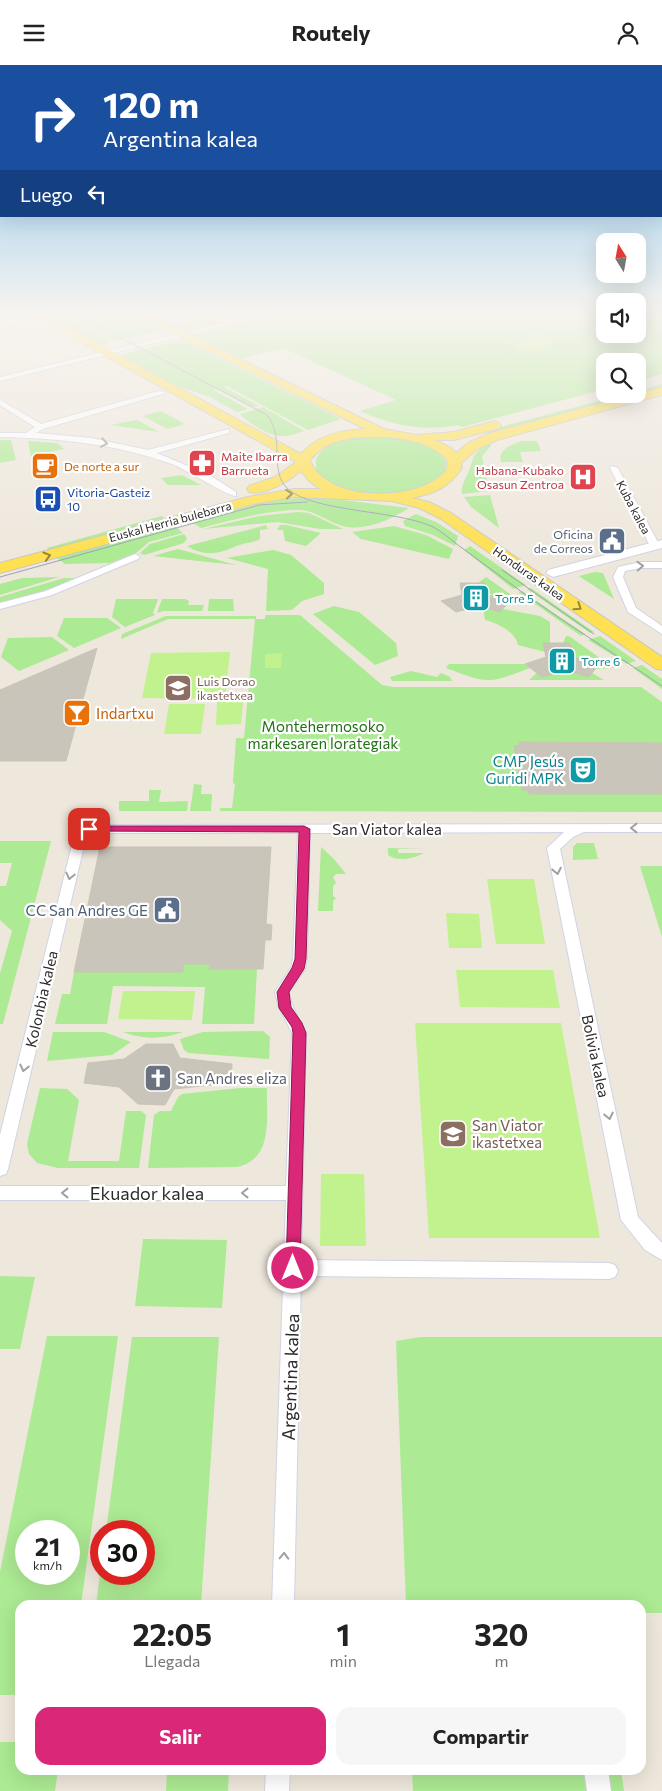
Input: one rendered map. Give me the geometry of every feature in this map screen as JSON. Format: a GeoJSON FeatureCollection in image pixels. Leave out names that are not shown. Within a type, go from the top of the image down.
{"type":"FeatureCollection","features":[{"type":"Feature","properties":{"kind":"main road"},"geometry":{"type":"LineString","coordinates":[[178,393],[303,461],[315,480],[343,494]]}},
{"type":"Feature","properties":{"kind":"main road"},"geometry":{"type":"LineString","coordinates":[[301,393],[367,426],[386,433],[412,437],[437,445],[450,455],[454,462],[453,473],[442,483],[418,492],[388,497]]}},
{"type":"Feature","properties":{"kind":"main road"},"geometry":{"type":"LineString","coordinates":[[454,462],[473,446],[492,437],[656,393]]}},
{"type":"Feature","properties":{"kind":"main road"},"geometry":{"type":"LineString","coordinates":[[412,437],[454,435],[596,398]]}},
{"type":"Feature","properties":{"kind":"main road","name":"Euskal Herria bulebarra"},"geometry":{"type":"LineString","coordinates":[[0,556],[274,483],[303,461],[320,443],[358,433],[386,433]]}},
{"type":"Feature","properties":{"kind":"main road","name":"Honduras kalea"},"geometry":{"type":"LineString","coordinates":[[442,483],[449,501],[662,646]]}},
{"type":"Feature","properties":{"kind":"main road","name":"Euskal Herria bulebarra"},"geometry":{"type":"LineString","coordinates":[[0,568],[248,501],[294,493],[388,497]]}},
{"type":"Feature","properties":{"kind":"main road","name":"Honduras kalea"},"geometry":{"type":"LineString","coordinates":[[388,497],[424,505],[441,513],[662,665]]}},
{"type":"Feature","properties":{"kind":"street"},"geometry":{"type":"LineString","coordinates":[[28,435],[40,427],[162,393]]}},
{"type":"Feature","properties":{"kind":"street"},"geometry":{"type":"LineString","coordinates":[[0,402],[40,427]]}},
{"type":"Feature","properties":{"kind":"street"},"geometry":{"type":"LineString","coordinates":[[147,453],[226,431]]}},
{"type":"Feature","properties":{"kind":"street"},"geometry":{"type":"LineString","coordinates":[[0,435],[28,435],[94,441],[147,453],[189,468],[233,494]]}},
{"type":"Feature","properties":{"kind":"street","name":"Kuba kalea"},"geometry":{"type":"LineString","coordinates":[[614,469],[658,545]]}},
{"type":"Feature","properties":{"kind":"street"},"geometry":{"type":"LineString","coordinates":[[553,573],[658,545]]}},
{"type":"Feature","properties":{"kind":"street"},"geometry":{"type":"LineString","coordinates":[[0,606],[49,593],[134,557]]}},
{"type":"Feature","properties":{"kind":"street"},"geometry":{"type":"LineString","coordinates":[[662,565],[628,566],[621,569],[618,577],[632,610],[662,631]]}},
{"type":"Feature","properties":{"kind":"street"},"geometry":{"type":"LineString","coordinates":[[510,829],[538,835],[553,848],[568,834],[590,828]]}},
{"type":"Feature","properties":{"kind":"street","name":"San Viator kalea"},"geometry":{"type":"LineString","coordinates":[[82,829],[662,828]]}},
{"type":"Feature","properties":{"kind":"street","name":"Kolonbia kalea"},"geometry":{"type":"LineString","coordinates":[[0,1169],[82,829]]}},
{"type":"Feature","properties":{"kind":"street","name":"Argentina kalea"},"geometry":{"type":"LineString","coordinates":[[283,1600],[299,1033],[298,1026],[285,1008],[282,992],[298,969],[300,959],[304,829]]}},
{"type":"Feature","properties":{"kind":"street","name":"Bolivia kalea"},"geometry":{"type":"LineString","coordinates":[[553,848],[630,1220],[650,1245],[662,1253]]}},
{"type":"Feature","properties":{"kind":"street","name":"Ekuador kalea"},"geometry":{"type":"LineString","coordinates":[[0,1193],[294,1193]]}},
{"type":"Feature","properties":{"kind":"street"},"geometry":{"type":"LineString","coordinates":[[293,1268],[609,1271]]}},
{"type":"Feature","properties":{"kind":"street"},"geometry":{"type":"LineString","coordinates":[[277,1791],[278,1775]]}},
{"type":"Feature","properties":{"kind":"street"},"geometry":{"type":"LineString","coordinates":[[597,1775],[599,1791]]}},
{"type":"Feature","properties":{"kind":"green space"},"geometry":{"type":"Polygon","coordinates":[[[197,393],[218,393],[248,409],[237,412],[210,397],[197,393]]]}},
{"type":"Feature","properties":{"kind":"green space"},"geometry":{"type":"Polygon","coordinates":[[[224,393],[234,393],[259,406],[252,407],[224,393]]]}},
{"type":"Feature","properties":{"kind":"green space"},"geometry":{"type":"Polygon","coordinates":[[[239,393],[288,393],[341,419],[308,430],[239,393]]]}},
{"type":"Feature","properties":{"kind":"green space"},"geometry":{"type":"Polygon","coordinates":[[[380,393],[592,393],[462,427],[458,425],[433,428],[408,426],[383,420],[360,411],[396,400],[380,393]]]}},
{"type":"Feature","properties":{"kind":"green space"},"geometry":{"type":"Polygon","coordinates":[[[596,402],[606,403],[491,434],[485,431],[596,402]]]}},
{"type":"Feature","properties":{"kind":"green space"},"geometry":{"type":"Polygon","coordinates":[[[263,407],[304,431],[286,436],[278,436],[256,427],[240,414],[263,407]]]}},
{"type":"Feature","properties":{"kind":"green space"},"geometry":{"type":"Polygon","coordinates":[[[161,411],[185,424],[167,429],[143,416],[161,411]]]}},
{"type":"Feature","properties":{"kind":"green space"},"geometry":{"type":"Polygon","coordinates":[[[137,420],[159,432],[110,425],[137,420]]]}},
{"type":"Feature","properties":{"kind":"green space"},"geometry":{"type":"Polygon","coordinates":[[[352,438],[395,438],[425,445],[433,449],[446,462],[446,471],[437,481],[424,488],[390,494],[355,491],[340,487],[326,481],[316,472],[316,459],[328,447],[352,438]]]}},
{"type":"Feature","properties":{"kind":"green space"},"geometry":{"type":"Polygon","coordinates":[[[0,440],[11,440],[16,460],[0,463],[0,440]]]}},
{"type":"Feature","properties":{"kind":"green space"},"geometry":{"type":"Polygon","coordinates":[[[28,441],[57,443],[64,449],[31,456],[28,441]]]}},
{"type":"Feature","properties":{"kind":"green space"},"geometry":{"type":"Polygon","coordinates":[[[522,441],[537,441],[541,451],[520,452],[523,462],[501,462],[500,457],[504,450],[522,441]]]}},
{"type":"Feature","properties":{"kind":"green space"},"geometry":{"type":"Polygon","coordinates":[[[490,444],[491,446],[482,456],[489,491],[462,494],[463,484],[475,454],[490,444]]]}},
{"type":"Feature","properties":{"kind":"green space"},"geometry":{"type":"Polygon","coordinates":[[[182,475],[201,485],[168,485],[161,478],[182,475]]]}},
{"type":"Feature","properties":{"kind":"green space"},"geometry":{"type":"Polygon","coordinates":[[[490,495],[499,528],[471,507],[464,497],[490,495]]]}},
{"type":"Feature","properties":{"kind":"green space"},"geometry":{"type":"Polygon","coordinates":[[[300,498],[326,498],[409,508],[386,520],[360,527],[343,526],[311,512],[300,510],[262,514],[201,528],[191,522],[265,502],[300,498]]]}},
{"type":"Feature","properties":{"kind":"green space"},"geometry":{"type":"Polygon","coordinates":[[[298,512],[309,513],[343,529],[320,529],[278,522],[203,529],[259,516],[298,512]]]}},
{"type":"Feature","properties":{"kind":"green space"},"geometry":{"type":"Polygon","coordinates":[[[416,514],[436,522],[458,536],[455,546],[433,535],[405,526],[403,521],[416,514]]]}},
{"type":"Feature","properties":{"kind":"green space"},"geometry":{"type":"Polygon","coordinates":[[[162,516],[164,518],[49,551],[47,548],[162,516]]]}},
{"type":"Feature","properties":{"kind":"green space"},"geometry":{"type":"Polygon","coordinates":[[[266,525],[268,529],[260,530],[260,539],[224,551],[206,553],[187,546],[266,525]]]}},
{"type":"Feature","properties":{"kind":"green space"},"geometry":{"type":"Polygon","coordinates":[[[280,525],[321,533],[306,546],[285,541],[283,530],[277,530],[280,525]]]}},
{"type":"Feature","properties":{"kind":"green space"},"geometry":{"type":"Polygon","coordinates":[[[175,526],[183,533],[149,542],[136,553],[110,563],[65,564],[57,558],[175,526]]]}},
{"type":"Feature","properties":{"kind":"green space"},"geometry":{"type":"Polygon","coordinates":[[[394,526],[426,535],[453,549],[449,559],[361,539],[352,532],[394,526]]]}},
{"type":"Feature","properties":{"kind":"green space"},"geometry":{"type":"Polygon","coordinates":[[[184,534],[187,538],[184,543],[144,555],[140,553],[150,544],[184,534]]]}},
{"type":"Feature","properties":{"kind":"green space"},"geometry":{"type":"Polygon","coordinates":[[[470,546],[526,585],[513,589],[464,550],[470,546]]]}},
{"type":"Feature","properties":{"kind":"green space"},"geometry":{"type":"Polygon","coordinates":[[[178,549],[236,565],[153,556],[178,549]]]}},
{"type":"Feature","properties":{"kind":"green space"},"geometry":{"type":"Polygon","coordinates":[[[273,550],[291,555],[324,583],[324,594],[302,601],[292,610],[266,611],[268,569],[227,558],[273,550]]]}},
{"type":"Feature","properties":{"kind":"green space"},"geometry":{"type":"Polygon","coordinates":[[[595,572],[603,573],[614,599],[579,576],[595,572]]]}},
{"type":"Feature","properties":{"kind":"green space"},"geometry":{"type":"Polygon","coordinates":[[[59,577],[0,595],[0,584],[22,578],[59,577]]]}},
{"type":"Feature","properties":{"kind":"green space"},"geometry":{"type":"Polygon","coordinates":[[[486,577],[524,604],[507,604],[510,601],[487,593],[485,583],[478,583],[486,577]]]}},
{"type":"Feature","properties":{"kind":"green space"},"geometry":{"type":"Polygon","coordinates":[[[64,578],[77,578],[38,593],[0,603],[0,597],[64,578]]]}},
{"type":"Feature","properties":{"kind":"green space"},"geometry":{"type":"Polygon","coordinates":[[[531,588],[594,632],[590,633],[527,589],[531,588]]]}},
{"type":"Feature","properties":{"kind":"green space"},"geometry":{"type":"Polygon","coordinates":[[[522,591],[585,634],[581,636],[518,592],[522,591]]]}},
{"type":"Feature","properties":{"kind":"green space"},"geometry":{"type":"Polygon","coordinates":[[[116,599],[158,599],[153,613],[155,615],[125,627],[112,617],[116,599]]]}},
{"type":"Feature","properties":{"kind":"green space"},"geometry":{"type":"Polygon","coordinates":[[[162,599],[185,599],[189,601],[188,605],[204,605],[202,611],[163,611],[157,613],[162,599]]]}},
{"type":"Feature","properties":{"kind":"green space"},"geometry":{"type":"Polygon","coordinates":[[[209,599],[233,599],[234,611],[208,611],[209,599]]]}},
{"type":"Feature","properties":{"kind":"green space"},"geometry":{"type":"Polygon","coordinates":[[[334,606],[359,612],[396,643],[398,656],[375,665],[313,614],[334,606]]]}},
{"type":"Feature","properties":{"kind":"green space"},"geometry":{"type":"Polygon","coordinates":[[[483,607],[500,612],[503,609],[540,616],[550,622],[550,643],[545,652],[518,645],[510,632],[495,623],[485,620],[483,607]]]}},
{"type":"Feature","properties":{"kind":"green space","name":"Montehermosoko markesaren lorategiak"},"geometry":{"type":"Polygon","coordinates":[[[265,615],[300,615],[382,685],[393,687],[641,687],[662,702],[662,812],[220,811],[220,808],[232,808],[235,784],[233,783],[236,738],[244,738],[255,619],[168,619],[121,639],[122,634],[166,616],[256,616],[256,619],[265,619],[265,615]]]}},
{"type":"Feature","properties":{"kind":"green space"},"geometry":{"type":"Polygon","coordinates":[[[64,618],[107,618],[121,628],[74,648],[57,636],[64,618]]]}},
{"type":"Feature","properties":{"kind":"green space"},"geometry":{"type":"Polygon","coordinates":[[[566,636],[569,636],[614,668],[595,669],[599,664],[576,658],[573,655],[570,643],[563,643],[566,636]]]}},
{"type":"Feature","properties":{"kind":"green space"},"geometry":{"type":"Polygon","coordinates":[[[600,636],[636,661],[627,664],[588,640],[600,636]]]}},
{"type":"Feature","properties":{"kind":"green space"},"geometry":{"type":"Polygon","coordinates":[[[52,637],[69,650],[19,671],[1,657],[8,638],[52,637]]]}},
{"type":"Feature","properties":{"kind":"green space"},"geometry":{"type":"Polygon","coordinates":[[[230,652],[225,699],[142,698],[151,653],[230,652]]]}},
{"type":"Feature","properties":{"kind":"green space"},"geometry":{"type":"Polygon","coordinates":[[[282,653],[281,668],[265,668],[265,654],[282,653]]]}},
{"type":"Feature","properties":{"kind":"green space"},"geometry":{"type":"Polygon","coordinates":[[[449,664],[525,664],[530,668],[505,677],[488,680],[471,677],[446,668],[449,664]]]}},
{"type":"Feature","properties":{"kind":"green space"},"geometry":{"type":"Polygon","coordinates":[[[642,665],[662,679],[662,689],[633,668],[642,665]]]}},
{"type":"Feature","properties":{"kind":"green space"},"geometry":{"type":"Polygon","coordinates":[[[566,670],[589,677],[592,673],[604,680],[529,680],[537,673],[566,670]]]}},
{"type":"Feature","properties":{"kind":"green space"},"geometry":{"type":"Polygon","coordinates":[[[411,671],[437,677],[441,673],[450,677],[452,681],[392,681],[390,677],[411,671]]]}},
{"type":"Feature","properties":{"kind":"green space"},"geometry":{"type":"Polygon","coordinates":[[[217,702],[243,702],[241,724],[216,725],[217,702]]]}},
{"type":"Feature","properties":{"kind":"green space"},"geometry":{"type":"Polygon","coordinates":[[[169,704],[205,704],[201,734],[164,734],[169,704]]]}},
{"type":"Feature","properties":{"kind":"green space"},"geometry":{"type":"Polygon","coordinates":[[[194,784],[202,785],[201,794],[212,794],[211,811],[190,811],[194,784]]]}},
{"type":"Feature","properties":{"kind":"green space"},"geometry":{"type":"Polygon","coordinates":[[[149,790],[161,790],[159,802],[188,801],[187,811],[119,811],[119,801],[149,801],[149,790]]]}},
{"type":"Feature","properties":{"kind":"green space"},"geometry":{"type":"Polygon","coordinates":[[[0,841],[51,841],[3,1024],[0,1024],[0,973],[12,931],[0,920],[0,886],[6,886],[12,863],[0,863],[0,841]]]}},
{"type":"Feature","properties":{"kind":"green space"},"geometry":{"type":"Polygon","coordinates":[[[577,843],[594,843],[598,859],[573,860],[573,847],[577,843]]]}},
{"type":"Feature","properties":{"kind":"green space"},"geometry":{"type":"Polygon","coordinates":[[[321,847],[346,874],[336,874],[333,877],[336,883],[333,886],[333,896],[336,898],[333,901],[333,911],[318,911],[321,847]]]}},
{"type":"Feature","properties":{"kind":"green space"},"geometry":{"type":"Polygon","coordinates":[[[388,848],[425,849],[398,849],[398,853],[424,853],[415,857],[401,859],[388,855],[388,848]]]}},
{"type":"Feature","properties":{"kind":"green space"},"geometry":{"type":"Polygon","coordinates":[[[640,866],[662,866],[662,937],[640,866]]]}},
{"type":"Feature","properties":{"kind":"green space"},"geometry":{"type":"Polygon","coordinates":[[[487,879],[534,879],[545,944],[496,944],[487,879]]]}},
{"type":"Feature","properties":{"kind":"green space"},"geometry":{"type":"Polygon","coordinates":[[[446,913],[479,914],[482,948],[449,948],[446,913]]]}},
{"type":"Feature","properties":{"kind":"green space"},"geometry":{"type":"Polygon","coordinates":[[[183,964],[209,964],[209,969],[257,969],[254,1024],[202,1024],[205,987],[113,986],[107,1024],[55,1024],[62,994],[70,994],[74,972],[183,972],[183,964]]]}},
{"type":"Feature","properties":{"kind":"green space"},"geometry":{"type":"Polygon","coordinates":[[[456,970],[553,970],[560,1008],[460,1007],[456,970]]]}},
{"type":"Feature","properties":{"kind":"green space"},"geometry":{"type":"Polygon","coordinates":[[[123,991],[195,991],[192,1020],[118,1019],[123,991]]]}},
{"type":"Feature","properties":{"kind":"green space"},"geometry":{"type":"Polygon","coordinates":[[[415,1023],[561,1023],[600,1238],[429,1238],[415,1023]]]}},
{"type":"Feature","properties":{"kind":"green space"},"geometry":{"type":"Polygon","coordinates":[[[263,1031],[270,1037],[269,1059],[188,1053],[184,1050],[180,1039],[203,1032],[263,1031]]]}},
{"type":"Feature","properties":{"kind":"green space"},"geometry":{"type":"Polygon","coordinates":[[[53,1032],[104,1032],[131,1042],[112,1055],[47,1061],[53,1032]]]}},
{"type":"Feature","properties":{"kind":"green space"},"geometry":{"type":"Polygon","coordinates":[[[123,1032],[183,1032],[153,1038],[123,1032]]]}},
{"type":"Feature","properties":{"kind":"green space"},"geometry":{"type":"Polygon","coordinates":[[[40,1088],[67,1089],[79,1100],[68,1161],[119,1161],[126,1111],[141,1111],[146,1115],[139,1168],[58,1168],[37,1163],[29,1154],[27,1144],[40,1088]]]}},
{"type":"Feature","properties":{"kind":"green space"},"geometry":{"type":"Polygon","coordinates":[[[240,1088],[267,1088],[266,1136],[257,1155],[249,1163],[237,1167],[148,1168],[154,1115],[160,1111],[171,1111],[178,1097],[182,1094],[240,1088]]]}},
{"type":"Feature","properties":{"kind":"green space"},"geometry":{"type":"Polygon","coordinates":[[[321,1174],[364,1174],[366,1246],[320,1246],[321,1174]]]}},
{"type":"Feature","properties":{"kind":"green space"},"geometry":{"type":"Polygon","coordinates":[[[143,1239],[227,1240],[222,1308],[135,1306],[143,1239]]]}},
{"type":"Feature","properties":{"kind":"green space"},"geometry":{"type":"Polygon","coordinates":[[[0,1276],[35,1277],[20,1349],[0,1349],[0,1276]]]}},
{"type":"Feature","properties":{"kind":"green space"},"geometry":{"type":"Polygon","coordinates":[[[47,1336],[118,1336],[93,1520],[90,1520],[90,1540],[82,1600],[15,1600],[15,1695],[0,1695],[0,1572],[47,1336]]]}},
{"type":"Feature","properties":{"kind":"green space"},"geometry":{"type":"Polygon","coordinates":[[[132,1337],[219,1337],[201,1600],[97,1600],[99,1585],[155,1585],[155,1520],[107,1520],[132,1337]]]}},
{"type":"Feature","properties":{"kind":"green space"},"geometry":{"type":"Polygon","coordinates":[[[421,1337],[662,1337],[662,1613],[646,1613],[646,1600],[406,1600],[396,1341],[421,1337]]]}},
{"type":"Feature","properties":{"kind":"green space"},"geometry":{"type":"Polygon","coordinates":[[[0,1742],[15,1742],[15,1775],[57,1775],[55,1791],[0,1791],[0,1742]]]}},
{"type":"Feature","properties":{"kind":"green space"},"geometry":{"type":"Polygon","coordinates":[[[167,1775],[229,1775],[228,1791],[166,1791],[167,1775]]]}},
{"type":"Feature","properties":{"kind":"green space"},"geometry":{"type":"Polygon","coordinates":[[[412,1775],[622,1775],[624,1791],[413,1791],[412,1775]]]}},
{"type":"Feature","properties":{"kind":"building","name":"Torre 5"},"geometry":{"type":"Polygon","coordinates":[[[460,583],[485,583],[488,595],[510,601],[500,612],[479,606],[456,612],[441,601],[462,595],[460,583]]]}},
{"type":"Feature","properties":{"kind":"building","name":"Torre 6"},"geometry":{"type":"Polygon","coordinates":[[[543,643],[570,643],[573,657],[599,664],[589,677],[566,670],[542,677],[525,664],[546,657],[543,643]]]}},
{"type":"Feature","properties":{"kind":"building"},"geometry":{"type":"Polygon","coordinates":[[[97,648],[66,761],[0,761],[0,690],[97,648]]]}},
{"type":"Feature","properties":{"kind":"building","name":"CMP Jesús Guridi MPK"},"geometry":{"type":"Polygon","coordinates":[[[519,742],[662,743],[662,794],[529,794],[528,790],[522,790],[514,746],[520,745],[519,742]]]}},
{"type":"Feature","properties":{"kind":"building","name":"CC San Andres GE"},"geometry":{"type":"Polygon","coordinates":[[[100,847],[271,847],[266,924],[272,925],[271,940],[265,940],[263,969],[209,969],[210,964],[183,964],[183,972],[74,972],[100,847]]]}},
{"type":"Feature","properties":{"kind":"building","name":"San Andres eliza"},"geometry":{"type":"Polygon","coordinates":[[[146,1044],[173,1044],[180,1058],[232,1064],[231,1083],[174,1089],[165,1105],[138,1104],[119,1087],[84,1083],[88,1063],[124,1059],[146,1044]]]}},
{"type":"Feature","properties":{"kind":"tram line"},"geometry":{"type":"LineString","coordinates":[[224,393],[267,415],[273,424],[277,444],[279,473],[282,482],[288,489],[300,497],[316,502],[397,517],[435,528],[543,607],[662,686]]}},
{"type":"Feature","properties":{"kind":"tram line"},"geometry":{"type":"LineString","coordinates":[[0,577],[259,505],[307,502]]}},
{"type":"Feature","properties":{"kind":"tram line"},"geometry":{"type":"LineString","coordinates":[[502,570],[594,634]]}},
{"type":"Feature","properties":{"kind":"place","name":"Maite Ibarra Barrueta"},"geometry":{"type":"Point","coordinates":[202,463]}},
{"type":"Feature","properties":{"kind":"place","name":"De norte a sur"},"geometry":{"type":"Point","coordinates":[45,466]}},
{"type":"Feature","properties":{"kind":"place","name":"Habana-Kubako Osasun Zentroa"},"geometry":{"type":"Point","coordinates":[583,477]}},
{"type":"Feature","properties":{"kind":"place","name":"Vitoria-Gasteiz 10"},"geometry":{"type":"Point","coordinates":[48,499]}},
{"type":"Feature","properties":{"kind":"place","name":"Oficina de Correos"},"geometry":{"type":"Point","coordinates":[612,541]}},
{"type":"Feature","properties":{"kind":"place","name":"Torre 5"},"geometry":{"type":"Point","coordinates":[476,598]}},
{"type":"Feature","properties":{"kind":"place","name":"Torre 6"},"geometry":{"type":"Point","coordinates":[562,661]}},
{"type":"Feature","properties":{"kind":"place","name":"Luis Dorao ikastetxea"},"geometry":{"type":"Point","coordinates":[178,688]}},
{"type":"Feature","properties":{"kind":"place","name":"Indartxu"},"geometry":{"type":"Point","coordinates":[77,713]}},
{"type":"Feature","properties":{"kind":"place","name":"CMP Jesús Guridi MPK"},"geometry":{"type":"Point","coordinates":[583,770]}},
{"type":"Feature","properties":{"kind":"place","name":"CC San Andres GE"},"geometry":{"type":"Point","coordinates":[167,910]}},
{"type":"Feature","properties":{"kind":"place","name":"San Andres eliza"},"geometry":{"type":"Point","coordinates":[158,1078]}},
{"type":"Feature","properties":{"kind":"place","name":"San Viator ikastetxea"},"geometry":{"type":"Point","coordinates":[453,1134]}},
{"type":"Feature","properties":{"kind":"route"},"geometry":{"type":"LineString","coordinates":[[89,829],[304,829],[300,959],[298,969],[282,992],[285,1008],[298,1026],[299,1033],[293,1268]]}}]}
